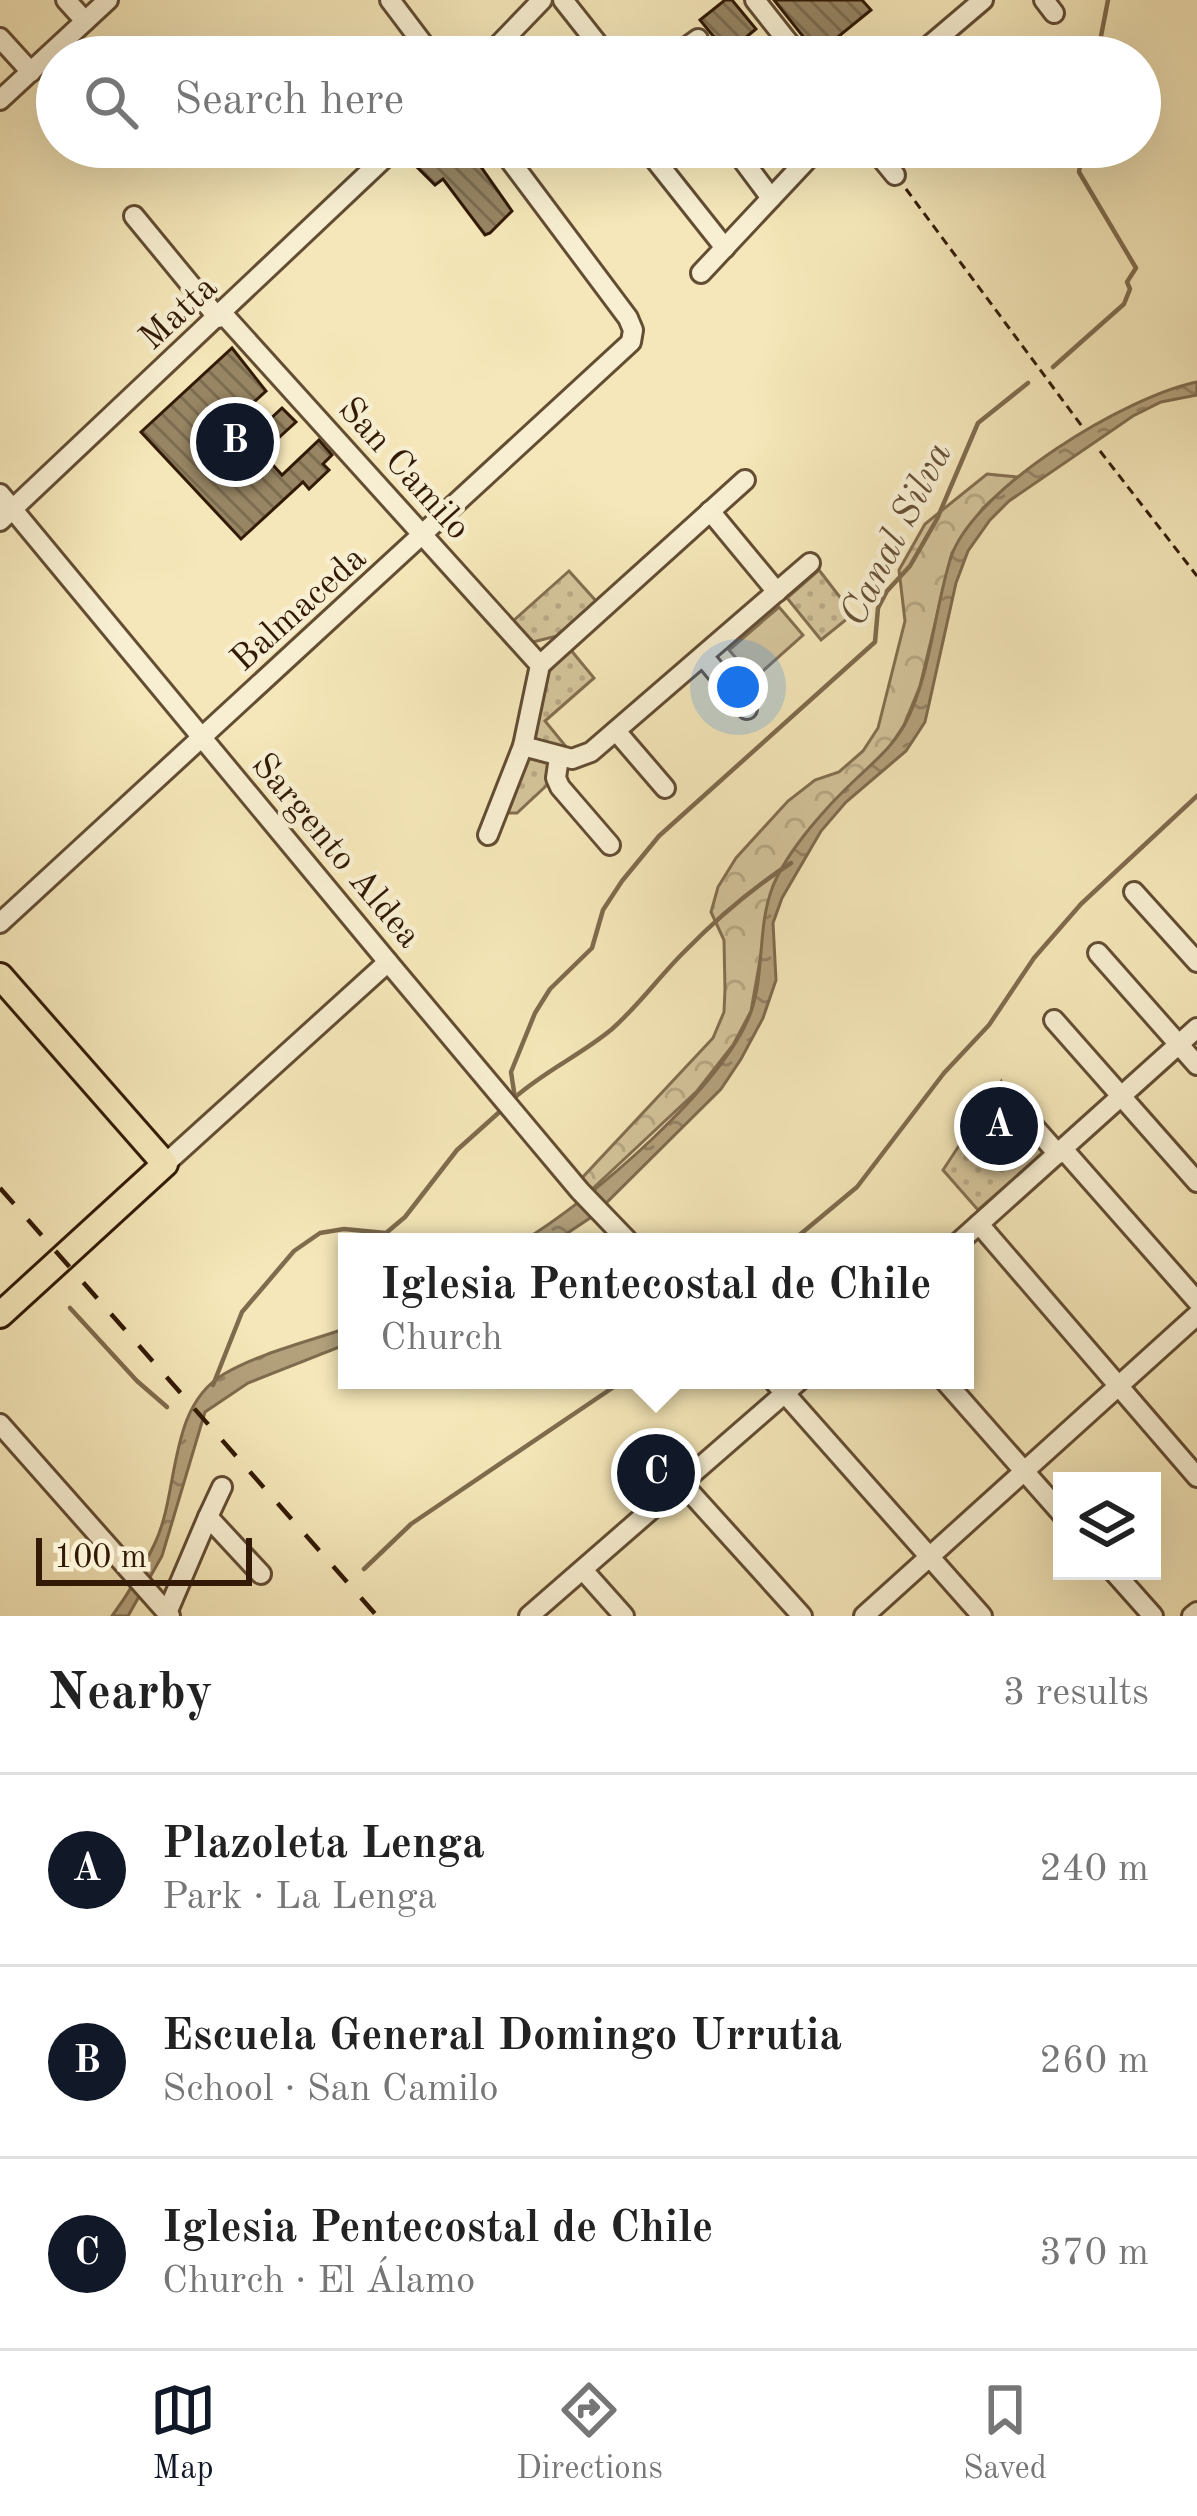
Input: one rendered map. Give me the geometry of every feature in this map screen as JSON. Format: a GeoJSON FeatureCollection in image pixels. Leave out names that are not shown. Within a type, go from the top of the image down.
{"type":"FeatureCollection","features":[{"type":"Feature","properties":{"kind":"main road"},"geometry":{"type":"LineString","coordinates":[[0,976],[165,1164],[0,1315]]}},
{"type":"Feature","properties":{"kind":"street"},"geometry":{"type":"LineString","coordinates":[[66,0],[85,21]]}},
{"type":"Feature","properties":{"kind":"street"},"geometry":{"type":"LineString","coordinates":[[69,36],[108,0]]}},
{"type":"Feature","properties":{"kind":"street"},"geometry":{"type":"LineString","coordinates":[[390,0],[417,36]]}},
{"type":"Feature","properties":{"kind":"street"},"geometry":{"type":"LineString","coordinates":[[507,36],[542,0]]}},
{"type":"Feature","properties":{"kind":"street"},"geometry":{"type":"LineString","coordinates":[[563,0],[591,36]]}},
{"type":"Feature","properties":{"kind":"street"},"geometry":{"type":"LineString","coordinates":[[755,0],[783,36]]}},
{"type":"Feature","properties":{"kind":"street"},"geometry":{"type":"LineString","coordinates":[[941,36],[983,0]]}},
{"type":"Feature","properties":{"kind":"street"},"geometry":{"type":"LineString","coordinates":[[0,38],[31,72]]}},
{"type":"Feature","properties":{"kind":"street"},"geometry":{"type":"LineString","coordinates":[[0,100],[36,67]]}},
{"type":"Feature","properties":{"kind":"street","name":"Matta"},"geometry":{"type":"LineString","coordinates":[[4,508],[220,316],[374,168]]}},
{"type":"Feature","properties":{"kind":"street","name":"Balmaceda"},"geometry":{"type":"LineString","coordinates":[[0,923],[620,355],[633,336],[628,318],[516,168]]}},
{"type":"Feature","properties":{"kind":"street"},"geometry":{"type":"LineString","coordinates":[[662,168],[725,248]]}},
{"type":"Feature","properties":{"kind":"street"},"geometry":{"type":"LineString","coordinates":[[749,168],[771,198]]}},
{"type":"Feature","properties":{"kind":"street"},"geometry":{"type":"LineString","coordinates":[[701,274],[800,168]]}},
{"type":"Feature","properties":{"kind":"street"},"geometry":{"type":"LineString","coordinates":[[890,168],[896,175]]}},
{"type":"Feature","properties":{"kind":"street","name":"San Camilo"},"geometry":{"type":"LineString","coordinates":[[134,216],[540,665]]}},
{"type":"Feature","properties":{"kind":"street"},"geometry":{"type":"LineString","coordinates":[[488,835],[523,746],[540,665],[745,480]]}},
{"type":"Feature","properties":{"kind":"street","name":"Sargento Aldea"},"geometry":{"type":"LineString","coordinates":[[4,508],[620,1233]]}},
{"type":"Feature","properties":{"kind":"street"},"geometry":{"type":"LineString","coordinates":[[710,511],[777,592]]}},
{"type":"Feature","properties":{"kind":"street"},"geometry":{"type":"LineString","coordinates":[[523,746],[559,758],[592,752],[810,563]]}},
{"type":"Feature","properties":{"kind":"street"},"geometry":{"type":"LineString","coordinates":[[703,656],[747,710]]}},
{"type":"Feature","properties":{"kind":"street"},"geometry":{"type":"LineString","coordinates":[[616,731],[665,788]]}},
{"type":"Feature","properties":{"kind":"street"},"geometry":{"type":"LineString","coordinates":[[559,758],[556,778],[560,787],[610,844]]}},
{"type":"Feature","properties":{"kind":"street"},"geometry":{"type":"LineString","coordinates":[[1134,892],[1197,962]]}},
{"type":"Feature","properties":{"kind":"street"},"geometry":{"type":"LineString","coordinates":[[1098,953],[1197,1066]]}},
{"type":"Feature","properties":{"kind":"street"},"geometry":{"type":"LineString","coordinates":[[165,1164],[388,962]]}},
{"type":"Feature","properties":{"kind":"street"},"geometry":{"type":"LineString","coordinates":[[1054,1020],[1197,1182]]}},
{"type":"Feature","properties":{"kind":"street"},"geometry":{"type":"LineString","coordinates":[[968,1233],[1197,1028]]}},
{"type":"Feature","properties":{"kind":"street"},"geometry":{"type":"LineString","coordinates":[[1013,1102],[1197,1301]]}},
{"type":"Feature","properties":{"kind":"street"},"geometry":{"type":"LineString","coordinates":[[979,1224],[1197,1477]]}},
{"type":"Feature","properties":{"kind":"street"},"geometry":{"type":"LineString","coordinates":[[864,1616],[1197,1315]]}},
{"type":"Feature","properties":{"kind":"street"},"geometry":{"type":"LineString","coordinates":[[529,1616],[781,1389]]}},
{"type":"Feature","properties":{"kind":"street"},"geometry":{"type":"LineString","coordinates":[[790,1389],[982,1616]]}},
{"type":"Feature","properties":{"kind":"street"},"geometry":{"type":"LineString","coordinates":[[952,1389],[1053,1504]]}},
{"type":"Feature","properties":{"kind":"street"},"geometry":{"type":"LineString","coordinates":[[0,1424],[168,1614],[222,1487]]}},
{"type":"Feature","properties":{"kind":"street"},"geometry":{"type":"LineString","coordinates":[[652,1450],[802,1616]]}},
{"type":"Feature","properties":{"kind":"street"},"geometry":{"type":"LineString","coordinates":[[208,1517],[261,1574]]}},
{"type":"Feature","properties":{"kind":"street"},"geometry":{"type":"LineString","coordinates":[[583,1570],[624,1616]]}},
{"type":"Feature","properties":{"kind":"street"},"geometry":{"type":"LineString","coordinates":[[1121,1580],[1153,1616]]}},
{"type":"Feature","properties":{"kind":"path"},"geometry":{"type":"LineString","coordinates":[[896,175],[1084,429]]}},
{"type":"Feature","properties":{"kind":"path"},"geometry":{"type":"LineString","coordinates":[[1100,451],[1197,576]]}},
{"type":"Feature","properties":{"kind":"green space"},"geometry":{"type":"Polygon","coordinates":[[[987,474],[1017,477],[983,508],[952,553],[920,686],[904,725],[887,751],[812,826],[773,886],[751,1011],[733,1045],[697,1091],[589,1192],[581,1179],[713,1038],[724,1012],[724,940],[711,912],[718,887],[736,858],[788,801],[815,780],[839,772],[863,751],[878,728],[905,621],[899,570],[925,524],[987,474]]]}},
{"type":"Feature","properties":{"kind":"green space"},"geometry":{"type":"Polygon","coordinates":[[[819,570],[853,614],[821,640],[787,598],[819,570]]]}},
{"type":"Feature","properties":{"kind":"green space"},"geometry":{"type":"Polygon","coordinates":[[[569,571],[596,601],[557,636],[533,642],[513,621],[569,571]]]}},
{"type":"Feature","properties":{"kind":"green space"},"geometry":{"type":"Polygon","coordinates":[[[779,607],[803,635],[754,679],[729,650],[779,607]]]}},
{"type":"Feature","properties":{"kind":"green space"},"geometry":{"type":"Polygon","coordinates":[[[570,649],[594,678],[545,721],[568,749],[532,741],[546,675],[570,649]]]}},
{"type":"Feature","properties":{"kind":"green space"},"geometry":{"type":"Polygon","coordinates":[[[528,758],[551,764],[547,785],[517,813],[508,813],[528,758]]]}},
{"type":"Feature","properties":{"kind":"green space"},"geometry":{"type":"Polygon","coordinates":[[[1001,1082],[1005,1102],[1048,1149],[978,1210],[943,1170],[1001,1082]]]}},
{"type":"Feature","properties":{"kind":"water"},"geometry":{"type":"Polygon","coordinates":[[[1197,382],[1197,395],[1161,402],[1133,416],[1009,501],[990,520],[968,551],[956,583],[925,722],[906,751],[846,802],[821,831],[782,898],[773,923],[776,980],[741,1059],[721,1089],[593,1216],[568,1233],[535,1233],[582,1200],[651,1140],[713,1074],[736,1041],[755,997],[773,886],[810,828],[905,724],[921,685],[951,557],[966,530],[990,502],[1057,448],[1132,405],[1197,382]]]}},
{"type":"Feature","properties":{"kind":"water"},"geometry":{"type":"Polygon","coordinates":[[[338,1331],[338,1348],[248,1383],[205,1412],[162,1556],[128,1616],[112,1616],[155,1543],[193,1407],[224,1374],[338,1331]]]}},
{"type":"Feature","properties":{"kind":"building"},"geometry":{"type":"Polygon","coordinates":[[[725,0],[732,0],[756,29],[748,36],[713,36],[700,20],[725,0]]]}},
{"type":"Feature","properties":{"kind":"building"},"geometry":{"type":"Polygon","coordinates":[[[774,0],[862,0],[871,10],[839,36],[803,36],[774,0]]]}},
{"type":"Feature","properties":{"kind":"building"},"geometry":{"type":"Polygon","coordinates":[[[418,168],[482,168],[512,211],[485,235],[443,179],[435,185],[418,168]]]}},
{"type":"Feature","properties":{"kind":"building"},"geometry":{"type":"Polygon","coordinates":[[[232,348],[266,391],[221,432],[237,450],[282,408],[296,422],[262,453],[282,475],[319,440],[332,455],[323,464],[329,470],[309,489],[303,482],[241,539],[141,432],[232,348]]]}},
{"type":"Feature","properties":{"kind":"waterway","name":"Canal Silva"},"geometry":{"type":"LineString","coordinates":[[1101,36],[1108,0]]}},
{"type":"Feature","properties":{"kind":"waterway","name":"Canal Silva"},"geometry":{"type":"LineString","coordinates":[[1053,367],[1124,304],[1130,289],[1127,282],[1136,268],[1080,168]]}},
{"type":"Feature","properties":{"kind":"waterway","name":"Canal Silva"},"geometry":{"type":"LineString","coordinates":[[515,1098],[511,1072],[535,1013],[550,989],[592,948],[603,910],[622,881],[659,836],[875,642],[878,608],[937,519],[978,423],[1028,383]]}},
{"type":"Feature","properties":{"kind":"waterway"},"geometry":{"type":"LineString","coordinates":[[802,1233],[857,1187],[1081,904],[1197,796]]}},
{"type":"Feature","properties":{"kind":"waterway","name":"Canal Silva"},"geometry":{"type":"LineString","coordinates":[[513,1099],[612,1029],[708,928],[791,863]]}},
{"type":"Feature","properties":{"kind":"waterway","name":"Canal Silva"},"geometry":{"type":"LineString","coordinates":[[213,1385],[242,1312],[294,1251],[320,1233],[344,1229],[386,1233],[405,1217],[457,1150],[505,1107]]}},
{"type":"Feature","properties":{"kind":"waterway"},"geometry":{"type":"LineString","coordinates":[[70,1308],[167,1407]]}},
{"type":"Feature","properties":{"kind":"waterway"},"geometry":{"type":"LineString","coordinates":[[364,1569],[411,1524],[611,1389]]}},
{"type":"Feature","properties":{"kind":"railway"},"geometry":{"type":"LineString","coordinates":[[0,1188],[377,1616]]}},
{"type":"Feature","properties":{"kind":"place","name":"Escuela General Domingo Urrutia"},"geometry":{"type":"Point","coordinates":[235,442]}},
{"type":"Feature","properties":{"kind":"place","name":"Plazoleta Lenga"},"geometry":{"type":"Point","coordinates":[999,1126]}},
{"type":"Feature","properties":{"kind":"place","name":"Iglesia Pentecostal de Chile"},"geometry":{"type":"Point","coordinates":[656,1473]}}]}
